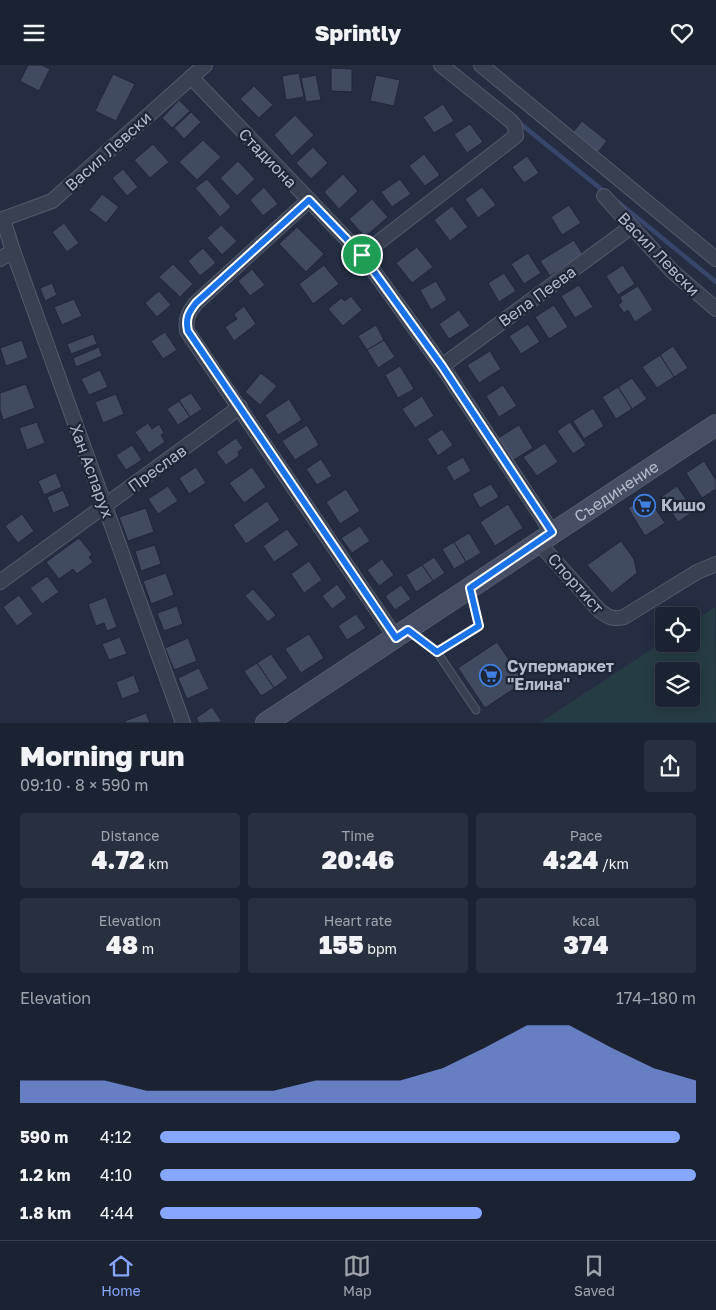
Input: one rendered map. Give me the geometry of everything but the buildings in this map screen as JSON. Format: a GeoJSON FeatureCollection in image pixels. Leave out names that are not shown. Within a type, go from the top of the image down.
{"type":"FeatureCollection","features":[{"type":"Feature","properties":{"kind":"street","name":"Васил Левски"},"geometry":{"type":"LineString","coordinates":[[1,220],[52,201],[205,65]]}},
{"type":"Feature","properties":{"kind":"street"},"geometry":{"type":"LineString","coordinates":[[362,255],[516,136],[515,126],[511,121],[442,65]]}},
{"type":"Feature","properties":{"kind":"street"},"geometry":{"type":"LineString","coordinates":[[481,65],[716,259]]}},
{"type":"Feature","properties":{"kind":"street","name":"Стадиона"},"geometry":{"type":"LineString","coordinates":[[191,77],[362,255],[442,366],[545,537]]}},
{"type":"Feature","properties":{"kind":"street","name":"Васил Левски"},"geometry":{"type":"LineString","coordinates":[[604,196],[672,271],[716,309]]}},
{"type":"Feature","properties":{"kind":"street"},"geometry":{"type":"LineString","coordinates":[[309,200],[196,303],[189,312],[186,322],[188,331],[240,407],[402,634]]}},
{"type":"Feature","properties":{"kind":"street","name":"Хан Аспарух"},"geometry":{"type":"LineString","coordinates":[[1,220],[183,723]]}},
{"type":"Feature","properties":{"kind":"street","name":"Вела Пеева"},"geometry":{"type":"LineString","coordinates":[[442,366],[631,227]]}},
{"type":"Feature","properties":{"kind":"street"},"geometry":{"type":"LineString","coordinates":[[0,259],[13,251]]}},
{"type":"Feature","properties":{"kind":"street","name":"Преслав"},"geometry":{"type":"LineString","coordinates":[[0,582],[240,407]]}},
{"type":"Feature","properties":{"kind":"street","name":"Съединение"},"geometry":{"type":"LineString","coordinates":[[266,723],[716,425]]}},
{"type":"Feature","properties":{"kind":"street","name":"Спортист"},"geometry":{"type":"LineString","coordinates":[[545,537],[599,609],[608,617],[616,619],[624,617],[697,572],[716,564]]}},
{"type":"Feature","properties":{"kind":"lane"},"geometry":{"type":"LineString","coordinates":[[437,652],[479,626],[470,588]]}},
{"type":"Feature","properties":{"kind":"lane"},"geometry":{"type":"LineString","coordinates":[[402,634],[437,652],[476,710]]}},
{"type":"Feature","properties":{"kind":"shaded area"},"geometry":{"type":"Polygon","coordinates":[[[715,607],[716,722],[541,722],[655,647],[655,652],[700,652],[700,617],[715,607]]]}},
{"type":"Feature","properties":{"kind":"waterway"},"geometry":{"type":"LineString","coordinates":[[517,121],[606,193]]}},
{"type":"Feature","properties":{"kind":"waterway"},"geometry":{"type":"LineString","coordinates":[[618,202],[716,282]]}},
{"type":"Feature","properties":{"kind":"place","name":"Кишо"},"geometry":{"type":"Point","coordinates":[645,505]}},
{"type":"Feature","properties":{"kind":"place","name":"Супермаркет \"Елина\""},"geometry":{"type":"Point","coordinates":[491,675]}},
{"type":"Feature","properties":{"kind":"route"},"geometry":{"type":"LineString","coordinates":[[309,200],[362,255],[442,366],[552,532],[470,588],[479,626],[437,652],[408,630],[396,638],[188,331],[186,322],[189,312],[196,303],[309,200]]}}]}
